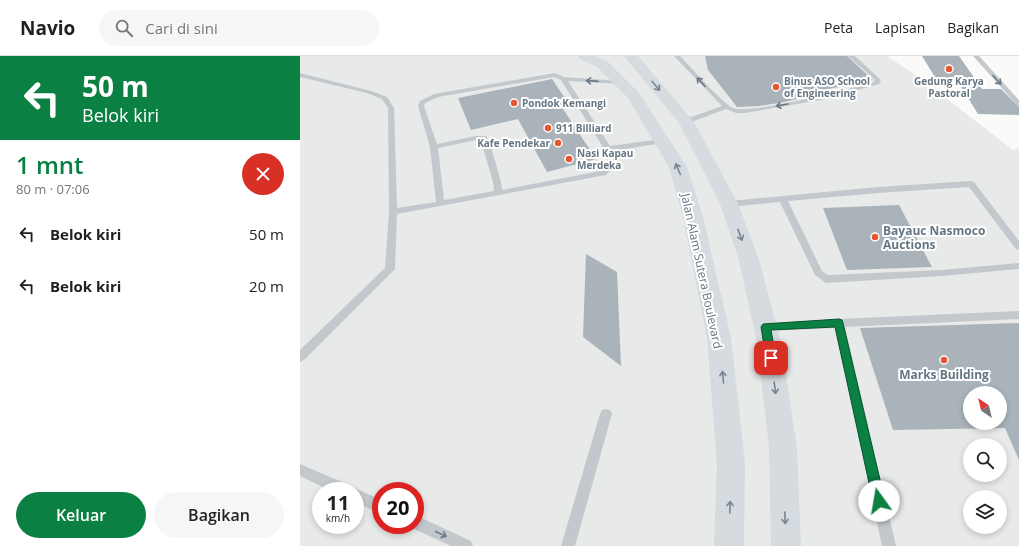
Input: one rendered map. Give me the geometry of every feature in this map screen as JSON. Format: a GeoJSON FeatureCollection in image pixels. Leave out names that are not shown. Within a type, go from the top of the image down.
{"type":"FeatureCollection","features":[{"type":"Feature","properties":{"kind":"main road","name":"Jalan Alam Sutera Boulevard"},"geometry":{"type":"LineString","coordinates":[[585,56],[602,64],[634,96],[678,167],[693,216],[719,338],[731,464],[729,546]]}},
{"type":"Feature","properties":{"kind":"main road"},"geometry":{"type":"LineString","coordinates":[[631,56],[686,122],[729,204],[749,260],[766,327],[783,448],[786,546]]}},
{"type":"Feature","properties":{"kind":"lane"},"geometry":{"type":"LineString","coordinates":[[677,56],[726,107],[737,112],[826,97],[877,83],[878,80],[851,56]]}},
{"type":"Feature","properties":{"kind":"lane"},"geometry":{"type":"LineString","coordinates":[[976,56],[1019,104]]}},
{"type":"Feature","properties":{"kind":"lane"},"geometry":{"type":"LineString","coordinates":[[300,75],[369,92],[385,98],[391,108],[393,212],[390,269],[300,357]]}},
{"type":"Feature","properties":{"kind":"lane"},"geometry":{"type":"LineString","coordinates":[[440,204],[434,147],[421,106],[422,102],[427,98],[436,95],[555,75],[563,79],[621,83]]}},
{"type":"Feature","properties":{"kind":"lane"},"geometry":{"type":"LineString","coordinates":[[393,212],[603,173],[613,164],[610,152],[563,79]]}},
{"type":"Feature","properties":{"kind":"lane"},"geometry":{"type":"LineString","coordinates":[[686,122],[726,107]]}},
{"type":"Feature","properties":{"kind":"lane"},"geometry":{"type":"LineString","coordinates":[[434,147],[476,138],[483,138],[485,140],[495,175],[498,193]]}},
{"type":"Feature","properties":{"kind":"lane"},"geometry":{"type":"LineString","coordinates":[[610,152],[663,144]]}},
{"type":"Feature","properties":{"kind":"lane"},"geometry":{"type":"LineString","coordinates":[[729,204],[782,198],[971,184],[1019,247]]}},
{"type":"Feature","properties":{"kind":"lane"},"geometry":{"type":"LineString","coordinates":[[782,198],[818,273],[826,278],[942,274],[1019,266]]}},
{"type":"Feature","properties":{"kind":"lane"},"geometry":{"type":"LineString","coordinates":[[766,327],[1019,315]]}},
{"type":"Feature","properties":{"kind":"lane"},"geometry":{"type":"LineString","coordinates":[[839,323],[889,546]]}},
{"type":"Feature","properties":{"kind":"lane"},"geometry":{"type":"LineString","coordinates":[[568,546],[606,414]]}},
{"type":"Feature","properties":{"kind":"lane"},"geometry":{"type":"LineString","coordinates":[[300,470],[326,482]]}},
{"type":"Feature","properties":{"kind":"lane"},"geometry":{"type":"LineString","coordinates":[[424,526],[466,546]]}},
{"type":"Feature","properties":{"kind":"shaded area"},"geometry":{"type":"Polygon","coordinates":[[[300,56],[887,56],[920,78],[1013,150],[1019,148],[1019,546],[300,546],[300,56]]]}},
{"type":"Feature","properties":{"kind":"building","name":"Binus ASO School of Engineering"},"geometry":{"type":"Polygon","coordinates":[[[705,56],[847,56],[873,80],[818,91],[821,94],[779,103],[737,107],[708,70],[705,56]]]}},
{"type":"Feature","properties":{"kind":"building"},"geometry":{"type":"Polygon","coordinates":[[[922,56],[959,56],[982,89],[1001,89],[1019,107],[1019,115],[978,114],[958,82],[938,82],[922,56]]]}},
{"type":"Feature","properties":{"kind":"building"},"geometry":{"type":"Polygon","coordinates":[[[552,79],[571,107],[563,109],[596,159],[547,172],[518,119],[471,130],[458,98],[552,79]]]}},
{"type":"Feature","properties":{"kind":"building","name":"Bayauc Nasmoco Auctions"},"geometry":{"type":"Polygon","coordinates":[[[899,205],[932,267],[847,270],[823,208],[899,205]]]}},
{"type":"Feature","properties":{"kind":"building"},"geometry":{"type":"Polygon","coordinates":[[[586,254],[617,272],[621,366],[583,337],[586,254]]]}},
{"type":"Feature","properties":{"kind":"building","name":"Marks Building"},"geometry":{"type":"Polygon","coordinates":[[[1019,323],[1019,460],[1006,430],[1007,386],[963,386],[963,429],[893,430],[860,328],[1019,323]]]}},
{"type":"Feature","properties":{"kind":"place","name":"Gedung Karya Pastoral"},"geometry":{"type":"Point","coordinates":[949,69]}},
{"type":"Feature","properties":{"kind":"place","name":"Binus ASO School of Engineering"},"geometry":{"type":"Point","coordinates":[776,87]}},
{"type":"Feature","properties":{"kind":"place","name":"Pondok Kemangi"},"geometry":{"type":"Point","coordinates":[514,103]}},
{"type":"Feature","properties":{"kind":"place","name":"911 Billiard"},"geometry":{"type":"Point","coordinates":[548,128]}},
{"type":"Feature","properties":{"kind":"place","name":"Kafe Pendekar"},"geometry":{"type":"Point","coordinates":[558,143]}},
{"type":"Feature","properties":{"kind":"place","name":"Nasi Kapau Merdeka"},"geometry":{"type":"Point","coordinates":[569,159]}},
{"type":"Feature","properties":{"kind":"place","name":"Bayauc Nasmoco Auctions"},"geometry":{"type":"Point","coordinates":[875,237]}},
{"type":"Feature","properties":{"kind":"place","name":"Marks Building"},"geometry":{"type":"Point","coordinates":[944,360]}},
{"type":"Feature","properties":{"kind":"route"},"geometry":{"type":"LineString","coordinates":[[771,358],[766,327],[839,323],[879,501]]}}]}
